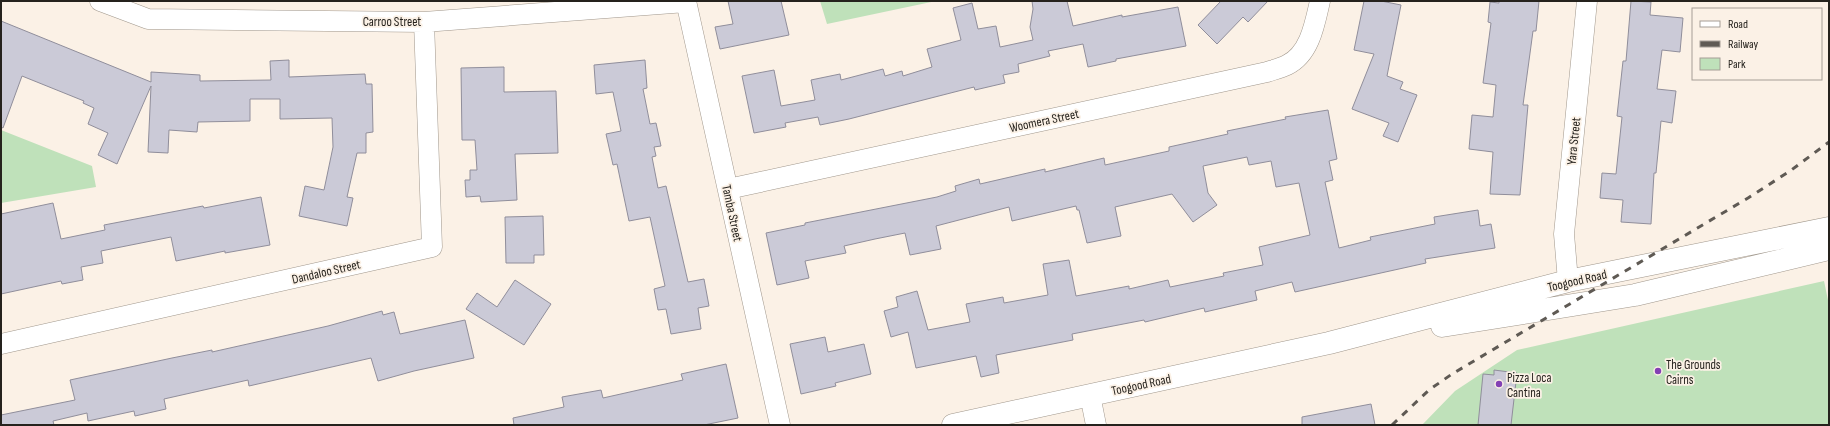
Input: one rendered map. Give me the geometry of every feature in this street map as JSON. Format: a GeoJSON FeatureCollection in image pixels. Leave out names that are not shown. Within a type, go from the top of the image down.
{"type":"FeatureCollection","features":[{"type":"Feature","properties":{"kind":"street","name":"Carroo Street"},"geometry":{"type":"LineString","coordinates":[[100,1],[148,19],[424,22],[686,2]]}},
{"type":"Feature","properties":{"kind":"street","name":"Woomera Street"},"geometry":{"type":"LineString","coordinates":[[728,190],[1266,72],[1288,64],[1303,51],[1313,30],[1320,1]]}},
{"type":"Feature","properties":{"kind":"street","name":"Yara Street"},"geometry":{"type":"LineString","coordinates":[[1568,281],[1564,234],[1587,1]]}},
{"type":"Feature","properties":{"kind":"street","name":"Tamba Street"},"geometry":{"type":"LineString","coordinates":[[686,2],[780,425]]}},
{"type":"Feature","properties":{"kind":"street","name":"Dandaloo Street"},"geometry":{"type":"LineString","coordinates":[[1,344],[432,247],[424,22]]}},
{"type":"Feature","properties":{"kind":"street","name":"Toogood Road"},"geometry":{"type":"LineString","coordinates":[[953,425],[1329,343],[1568,281],[1829,228]]}},
{"type":"Feature","properties":{"kind":"street","name":"Toogood Road"},"geometry":{"type":"LineString","coordinates":[[1329,343],[1635,295],[1829,249]]}},
{"type":"Feature","properties":{"kind":"street"},"geometry":{"type":"LineString","coordinates":[[1568,281],[1572,305]]}},
{"type":"Feature","properties":{"kind":"street"},"geometry":{"type":"LineString","coordinates":[[1090,395],[1096,425]]}},
{"type":"Feature","properties":{"kind":"green space"},"geometry":{"type":"Polygon","coordinates":[[[820,1],[936,1],[827,24],[820,1]]]}},
{"type":"Feature","properties":{"kind":"green space"},"geometry":{"type":"Polygon","coordinates":[[[1,130],[92,166],[96,187],[1,203],[1,130]]]}},
{"type":"Feature","properties":{"kind":"green space","name":"The Grounds Cairns"},"geometry":{"type":"Polygon","coordinates":[[[1824,281],[1829,305],[1829,425],[1422,425],[1455,391],[1517,350],[1824,281]]]}},
{"type":"Feature","properties":{"kind":"building"},"geometry":{"type":"Polygon","coordinates":[[[728,1],[781,1],[789,35],[720,49],[715,27],[733,24],[728,1]]]}},
{"type":"Feature","properties":{"kind":"building"},"geometry":{"type":"Polygon","coordinates":[[[1032,1],[1067,1],[1073,26],[1122,15],[1122,17],[1178,7],[1186,46],[1116,59],[1116,61],[1088,67],[1083,44],[1048,51],[1050,56],[1018,64],[1019,72],[1003,75],[1005,83],[975,90],[974,87],[820,125],[818,117],[785,123],[786,127],[754,133],[742,76],[774,70],[781,106],[815,100],[811,80],[840,74],[841,80],[883,69],[885,76],[902,71],[903,76],[932,67],[927,49],[961,40],[953,8],[972,3],[978,29],[996,26],[1000,47],[1033,40],[1030,27],[1033,9],[1032,1]]]}},
{"type":"Feature","properties":{"kind":"building"},"geometry":{"type":"Polygon","coordinates":[[[1221,1],[1268,1],[1248,22],[1243,17],[1217,44],[1198,25],[1221,1]]]}},
{"type":"Feature","properties":{"kind":"building"},"geometry":{"type":"Polygon","coordinates":[[[1364,1],[1381,1],[1401,5],[1387,76],[1403,82],[1400,89],[1417,95],[1398,142],[1383,136],[1389,123],[1352,109],[1374,54],[1354,50],[1364,1]]]}},
{"type":"Feature","properties":{"kind":"building"},"geometry":{"type":"Polygon","coordinates":[[[1499,1],[1539,1],[1536,31],[1533,31],[1523,105],[1528,105],[1520,195],[1490,194],[1493,152],[1469,149],[1472,115],[1493,117],[1496,85],[1483,83],[1491,23],[1488,22],[1490,2],[1499,3],[1499,1]]]}},
{"type":"Feature","properties":{"kind":"building"},"geometry":{"type":"Polygon","coordinates":[[[1631,1],[1651,2],[1650,15],[1683,18],[1680,52],[1662,50],[1657,89],[1676,91],[1672,123],[1661,121],[1656,173],[1654,173],[1651,224],[1621,222],[1623,200],[1600,198],[1602,173],[1616,174],[1622,117],[1617,116],[1623,61],[1626,61],[1631,1]]]}},
{"type":"Feature","properties":{"kind":"building"},"geometry":{"type":"Polygon","coordinates":[[[1,21],[151,82],[151,72],[200,75],[200,81],[271,80],[270,61],[289,60],[289,77],[365,74],[366,84],[372,84],[373,132],[366,133],[366,153],[357,153],[347,197],[353,198],[347,226],[299,216],[305,186],[324,190],[333,147],[332,118],[280,119],[280,99],[250,99],[250,121],[198,122],[197,132],[169,130],[168,153],[148,152],[151,86],[117,164],[98,155],[108,133],[88,124],[94,108],[83,103],[84,101],[22,76],[3,128],[1,127],[1,21]]]}},
{"type":"Feature","properties":{"kind":"building"},"geometry":{"type":"Polygon","coordinates":[[[645,60],[647,88],[643,89],[650,124],[656,123],[661,146],[654,147],[656,156],[652,157],[658,188],[666,186],[688,282],[704,279],[709,306],[698,308],[701,329],[671,334],[666,309],[658,310],[654,289],[665,286],[650,217],[629,221],[617,164],[613,165],[606,134],[621,131],[613,92],[596,94],[594,65],[645,60]]]}},
{"type":"Feature","properties":{"kind":"building"},"geometry":{"type":"Polygon","coordinates":[[[504,67],[504,92],[556,91],[558,153],[515,154],[517,200],[481,202],[480,196],[466,197],[465,180],[470,180],[470,170],[477,170],[475,140],[462,140],[461,68],[504,67]]]}},
{"type":"Feature","properties":{"kind":"building"},"geometry":{"type":"Polygon","coordinates":[[[1328,110],[1337,159],[1329,161],[1333,180],[1325,182],[1339,248],[1371,240],[1370,237],[1435,224],[1434,217],[1478,210],[1480,226],[1491,224],[1495,248],[1425,259],[1426,263],[1295,292],[1292,282],[1255,291],[1257,300],[1205,312],[1204,308],[1145,322],[1144,320],[1072,334],[1073,340],[996,355],[999,373],[981,377],[976,356],[916,368],[908,332],[891,337],[884,311],[898,307],[896,297],[917,291],[928,330],[970,322],[966,304],[1003,297],[1004,303],[1048,295],[1043,264],[1069,260],[1076,296],[1129,286],[1129,289],[1168,280],[1170,287],[1224,276],[1223,273],[1263,265],[1259,247],[1310,235],[1299,183],[1276,187],[1271,161],[1249,165],[1247,157],[1203,166],[1208,193],[1217,205],[1193,222],[1172,194],[1115,207],[1121,236],[1087,243],[1079,210],[1077,210],[1076,206],[1012,221],[1009,207],[936,226],[941,249],[910,255],[905,233],[875,239],[844,246],[846,253],[805,261],[809,278],[777,285],[766,233],[805,225],[805,223],[937,197],[956,191],[955,186],[979,179],[980,184],[1045,169],[1045,172],[1104,158],[1105,165],[1169,151],[1169,147],[1228,134],[1227,131],[1286,119],[1285,117],[1328,110]]]}},
{"type":"Feature","properties":{"kind":"building"},"geometry":{"type":"Polygon","coordinates":[[[261,197],[270,245],[225,253],[225,251],[176,261],[171,237],[101,251],[103,263],[81,267],[83,280],[62,284],[61,281],[1,294],[1,214],[53,203],[61,239],[105,230],[104,225],[203,206],[204,208],[261,197]]]}},
{"type":"Feature","properties":{"kind":"building"},"geometry":{"type":"Polygon","coordinates":[[[543,216],[544,255],[534,255],[534,263],[506,263],[505,217],[543,216]]]}},
{"type":"Feature","properties":{"kind":"building"},"geometry":{"type":"Polygon","coordinates":[[[515,280],[551,304],[524,345],[466,309],[477,293],[497,307],[515,280]]]}},
{"type":"Feature","properties":{"kind":"building"},"geometry":{"type":"Polygon","coordinates":[[[382,311],[383,315],[394,312],[400,334],[465,320],[474,358],[414,371],[378,381],[371,358],[249,386],[248,380],[164,399],[166,409],[135,416],[134,411],[88,421],[87,413],[53,421],[54,425],[1,425],[1,415],[75,400],[70,380],[212,350],[212,352],[328,326],[382,311]]]}},
{"type":"Feature","properties":{"kind":"building"},"geometry":{"type":"Polygon","coordinates":[[[825,337],[828,352],[864,344],[871,374],[835,383],[836,386],[801,394],[790,344],[825,337]]]}},
{"type":"Feature","properties":{"kind":"building"},"geometry":{"type":"Polygon","coordinates":[[[726,364],[738,418],[704,425],[514,425],[513,418],[564,407],[562,397],[601,390],[603,398],[683,380],[681,374],[726,364]]]}},
{"type":"Feature","properties":{"kind":"building"},"geometry":{"type":"Polygon","coordinates":[[[1494,370],[1517,373],[1511,425],[1478,425],[1483,374],[1494,375],[1494,370]]]}},
{"type":"Feature","properties":{"kind":"building"},"geometry":{"type":"Polygon","coordinates":[[[1371,404],[1375,425],[1302,425],[1302,417],[1371,404]]]}},
{"type":"Feature","properties":{"kind":"railway"},"geometry":{"type":"LineString","coordinates":[[1392,425],[1429,390],[1452,374],[1748,198],[1790,171],[1829,142]]}},
{"type":"Feature","properties":{"kind":"place","name":"The Grounds Cairns"},"geometry":{"type":"Point","coordinates":[1658,371]}},
{"type":"Feature","properties":{"kind":"place","name":"Pizza Loca Cantina"},"geometry":{"type":"Point","coordinates":[1499,384]}}]}
